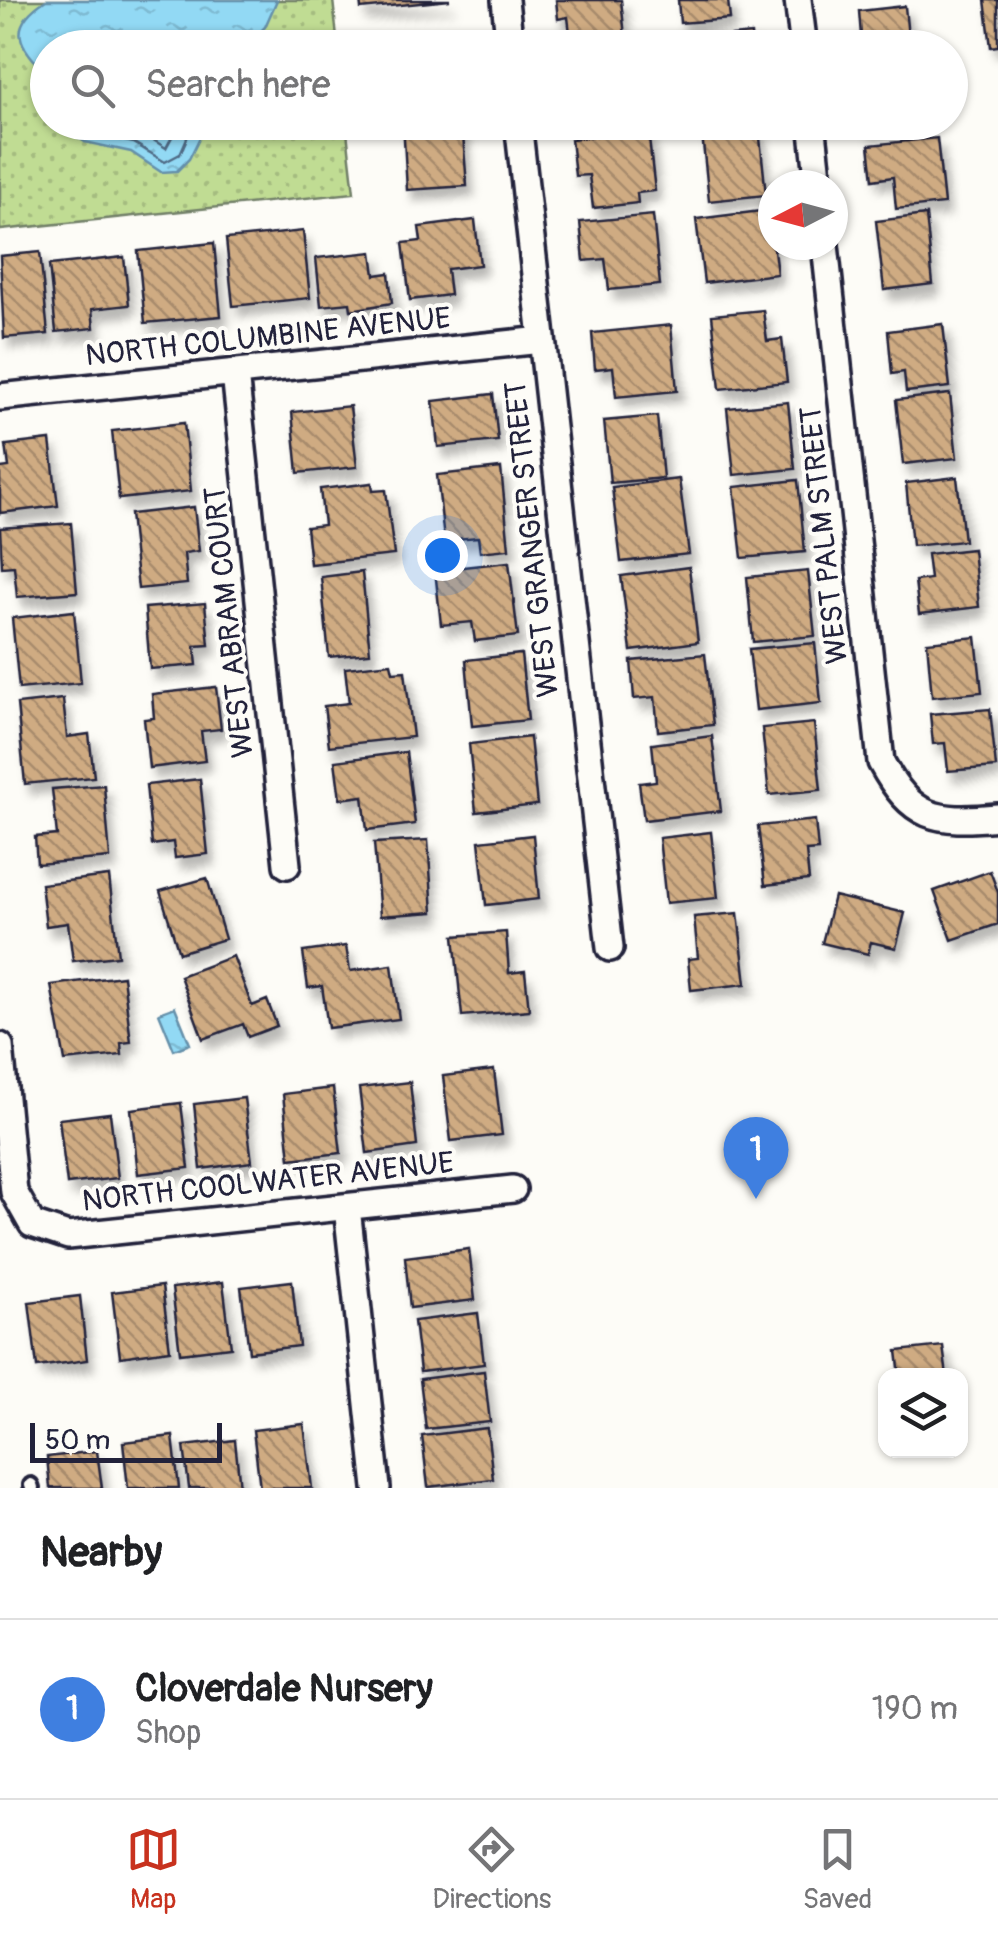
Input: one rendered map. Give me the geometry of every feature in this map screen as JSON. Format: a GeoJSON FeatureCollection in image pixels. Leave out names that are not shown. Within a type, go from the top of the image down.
{"type":"FeatureCollection","features":[{"type":"Feature","properties":{"kind":"street"},"geometry":{"type":"LineString","coordinates":[[505,0],[508,30]]}},
{"type":"Feature","properties":{"kind":"street"},"geometry":{"type":"LineString","coordinates":[[798,0],[802,30]]}},
{"type":"Feature","properties":{"kind":"street","name":"WEST GRANGER STREET"},"geometry":{"type":"LineString","coordinates":[[520,140],[610,948]]}},
{"type":"Feature","properties":{"kind":"street"},"geometry":{"type":"LineString","coordinates":[[814,140],[817,170]]}},
{"type":"Feature","properties":{"kind":"street","name":"WEST PALM STREET"},"geometry":{"type":"LineString","coordinates":[[827,260],[882,762],[896,790],[914,808],[936,818],[959,821],[998,817]]}},
{"type":"Feature","properties":{"kind":"street","name":"NORTH COLUMBINE AVENUE"},"geometry":{"type":"LineString","coordinates":[[0,397],[542,340]]}},
{"type":"Feature","properties":{"kind":"street","name":"WEST ABRAM COURT"},"geometry":{"type":"LineString","coordinates":[[235,373],[288,865]]}},
{"type":"Feature","properties":{"kind":"street","name":"NORTH COOLWATER AVENUE"},"geometry":{"type":"LineString","coordinates":[[0,1046],[14,1192],[32,1224],[68,1236],[512,1189]]}},
{"type":"Feature","properties":{"kind":"street"},"geometry":{"type":"LineString","coordinates":[[347,1207],[378,1488]]}},
{"type":"Feature","properties":{"kind":"green space"},"geometry":{"type":"Polygon","coordinates":[[[0,0],[333,0],[336,30],[30,30],[30,140],[348,140],[354,193],[0,230],[0,0]]]}},
{"type":"Feature","properties":{"kind":"water"},"geometry":{"type":"Polygon","coordinates":[[[46,0],[277,0],[262,30],[30,30],[30,55],[23,45],[21,27],[33,9],[46,0]]]}},
{"type":"Feature","properties":{"kind":"water"},"geometry":{"type":"Polygon","coordinates":[[[82,140],[198,140],[189,159],[177,171],[161,172],[131,152],[82,140]]]}},
{"type":"Feature","properties":{"kind":"water"},"geometry":{"type":"Polygon","coordinates":[[[175,1007],[190,1044],[174,1050],[159,1013],[175,1007]]]}},
{"type":"Feature","properties":{"kind":"building"},"geometry":{"type":"Polygon","coordinates":[[[360,0],[450,0],[361,9],[360,0]]]}},
{"type":"Feature","properties":{"kind":"building"},"geometry":{"type":"Polygon","coordinates":[[[556,0],[621,0],[624,30],[570,30],[568,17],[558,19],[556,0]]]}},
{"type":"Feature","properties":{"kind":"building"},"geometry":{"type":"Polygon","coordinates":[[[678,0],[728,0],[730,19],[680,23],[678,0]]]}},
{"type":"Feature","properties":{"kind":"building"},"geometry":{"type":"Polygon","coordinates":[[[985,0],[998,0],[998,46],[991,47],[985,0]]]}},
{"type":"Feature","properties":{"kind":"building"},"geometry":{"type":"Polygon","coordinates":[[[905,6],[907,30],[861,30],[859,11],[905,6]]]}},
{"type":"Feature","properties":{"kind":"building"},"geometry":{"type":"Polygon","coordinates":[[[404,140],[463,140],[467,186],[407,190],[404,140]]]}},
{"type":"Feature","properties":{"kind":"building"},"geometry":{"type":"Polygon","coordinates":[[[571,140],[649,140],[655,191],[637,193],[638,203],[593,208],[589,175],[575,176],[571,140]]]}},
{"type":"Feature","properties":{"kind":"building"},"geometry":{"type":"Polygon","coordinates":[[[703,140],[760,140],[763,170],[758,170],[758,196],[709,201],[703,140]]]}},
{"type":"Feature","properties":{"kind":"building"},"geometry":{"type":"Polygon","coordinates":[[[937,140],[944,204],[896,209],[893,177],[873,180],[869,145],[937,140]]]}},
{"type":"Feature","properties":{"kind":"building"},"geometry":{"type":"Polygon","coordinates":[[[758,211],[758,260],[775,260],[777,274],[704,283],[696,219],[758,211]]]}},
{"type":"Feature","properties":{"kind":"building"},"geometry":{"type":"Polygon","coordinates":[[[653,215],[660,285],[609,290],[605,259],[584,261],[580,222],[653,215]]]}},
{"type":"Feature","properties":{"kind":"building"},"geometry":{"type":"Polygon","coordinates":[[[926,215],[933,284],[884,290],[876,221],[926,215]]]}},
{"type":"Feature","properties":{"kind":"building"},"geometry":{"type":"Polygon","coordinates":[[[475,220],[480,265],[447,269],[450,295],[410,300],[403,243],[421,241],[419,227],[475,220]]]}},
{"type":"Feature","properties":{"kind":"building"},"geometry":{"type":"Polygon","coordinates":[[[303,231],[310,298],[233,306],[226,239],[303,231]]]}},
{"type":"Feature","properties":{"kind":"building"},"geometry":{"type":"Polygon","coordinates":[[[214,243],[221,316],[145,323],[138,251],[214,243]]]}},
{"type":"Feature","properties":{"kind":"building"},"geometry":{"type":"Polygon","coordinates":[[[40,252],[48,334],[4,338],[0,256],[40,252]]]}},
{"type":"Feature","properties":{"kind":"building"},"geometry":{"type":"Polygon","coordinates":[[[372,252],[375,275],[389,273],[392,303],[351,310],[350,303],[321,306],[316,258],[372,252]]]}},
{"type":"Feature","properties":{"kind":"building"},"geometry":{"type":"Polygon","coordinates":[[[124,257],[129,305],[92,309],[94,328],[56,332],[49,265],[124,257]]]}},
{"type":"Feature","properties":{"kind":"building"},"geometry":{"type":"Polygon","coordinates":[[[763,310],[767,341],[782,339],[787,382],[720,389],[712,315],[763,310]]]}},
{"type":"Feature","properties":{"kind":"building"},"geometry":{"type":"Polygon","coordinates":[[[943,324],[950,387],[906,392],[904,372],[892,374],[888,331],[943,324]]]}},
{"type":"Feature","properties":{"kind":"building"},"geometry":{"type":"Polygon","coordinates":[[[671,325],[677,391],[616,397],[613,367],[595,369],[592,333],[671,325]]]}},
{"type":"Feature","properties":{"kind":"building"},"geometry":{"type":"Polygon","coordinates":[[[493,394],[498,441],[438,447],[433,401],[493,394]]]}},
{"type":"Feature","properties":{"kind":"building"},"geometry":{"type":"Polygon","coordinates":[[[950,394],[957,458],[903,464],[896,400],[950,394]]]}},
{"type":"Feature","properties":{"kind":"building"},"geometry":{"type":"Polygon","coordinates":[[[788,402],[795,469],[734,475],[727,408],[788,402]]]}},
{"type":"Feature","properties":{"kind":"building"},"geometry":{"type":"Polygon","coordinates":[[[350,406],[357,467],[298,473],[292,412],[350,406]]]}},
{"type":"Feature","properties":{"kind":"building"},"geometry":{"type":"Polygon","coordinates":[[[657,416],[663,478],[610,483],[604,421],[657,416]]]}},
{"type":"Feature","properties":{"kind":"building"},"geometry":{"type":"Polygon","coordinates":[[[184,423],[191,491],[119,499],[112,431],[184,423]]]}},
{"type":"Feature","properties":{"kind":"building"},"geometry":{"type":"Polygon","coordinates":[[[50,440],[58,506],[0,513],[0,468],[9,467],[6,445],[50,440]]]}},
{"type":"Feature","properties":{"kind":"building"},"geometry":{"type":"Polygon","coordinates":[[[501,468],[509,549],[480,552],[478,537],[444,540],[437,475],[501,468]]]}},
{"type":"Feature","properties":{"kind":"building"},"geometry":{"type":"Polygon","coordinates":[[[957,477],[964,541],[912,546],[906,483],[957,477]]]}},
{"type":"Feature","properties":{"kind":"building"},"geometry":{"type":"Polygon","coordinates":[[[679,479],[689,554],[621,562],[612,487],[679,479]]]}},
{"type":"Feature","properties":{"kind":"building"},"geometry":{"type":"Polygon","coordinates":[[[798,480],[805,552],[742,558],[734,487],[798,480]]]}},
{"type":"Feature","properties":{"kind":"building"},"geometry":{"type":"Polygon","coordinates":[[[372,483],[373,491],[386,490],[394,555],[310,564],[306,527],[324,525],[320,489],[372,483]]]}},
{"type":"Feature","properties":{"kind":"building"},"geometry":{"type":"Polygon","coordinates":[[[194,507],[199,551],[184,553],[187,584],[138,589],[130,514],[194,507]]]}},
{"type":"Feature","properties":{"kind":"building"},"geometry":{"type":"Polygon","coordinates":[[[71,523],[77,592],[17,597],[14,566],[2,567],[0,528],[71,523]]]}},
{"type":"Feature","properties":{"kind":"building"},"geometry":{"type":"Polygon","coordinates":[[[973,549],[979,607],[919,614],[915,581],[930,579],[927,554],[973,549]]]}},
{"type":"Feature","properties":{"kind":"building"},"geometry":{"type":"Polygon","coordinates":[[[509,562],[518,636],[475,641],[472,622],[441,625],[435,570],[509,562]]]}},
{"type":"Feature","properties":{"kind":"building"},"geometry":{"type":"Polygon","coordinates":[[[689,567],[698,642],[631,651],[621,576],[689,567]]]}},
{"type":"Feature","properties":{"kind":"building"},"geometry":{"type":"Polygon","coordinates":[[[808,571],[815,636],[753,642],[747,577],[808,571]]]}},
{"type":"Feature","properties":{"kind":"building"},"geometry":{"type":"Polygon","coordinates":[[[362,572],[370,653],[329,657],[321,577],[362,572]]]}},
{"type":"Feature","properties":{"kind":"building"},"geometry":{"type":"Polygon","coordinates":[[[205,603],[209,645],[195,646],[197,665],[150,669],[145,608],[205,603]]]}},
{"type":"Feature","properties":{"kind":"building"},"geometry":{"type":"Polygon","coordinates":[[[74,611],[81,683],[19,689],[12,618],[74,611]]]}},
{"type":"Feature","properties":{"kind":"building"},"geometry":{"type":"Polygon","coordinates":[[[976,637],[982,692],[932,697],[927,642],[976,637]]]}},
{"type":"Feature","properties":{"kind":"building"},"geometry":{"type":"Polygon","coordinates":[[[815,643],[821,703],[756,710],[749,649],[815,643]]]}},
{"type":"Feature","properties":{"kind":"building"},"geometry":{"type":"Polygon","coordinates":[[[521,654],[528,720],[472,726],[466,660],[521,654]]]}},
{"type":"Feature","properties":{"kind":"building"},"geometry":{"type":"Polygon","coordinates":[[[705,654],[713,725],[658,731],[655,697],[634,699],[631,661],[705,654]]]}},
{"type":"Feature","properties":{"kind":"building"},"geometry":{"type":"Polygon","coordinates":[[[391,663],[393,672],[405,671],[413,737],[329,746],[324,706],[349,703],[345,668],[391,663]]]}},
{"type":"Feature","properties":{"kind":"building"},"geometry":{"type":"Polygon","coordinates":[[[216,687],[221,729],[201,731],[205,761],[149,768],[144,719],[154,718],[152,694],[216,687]]]}},
{"type":"Feature","properties":{"kind":"building"},"geometry":{"type":"Polygon","coordinates":[[[63,699],[67,737],[89,734],[94,777],[25,784],[17,704],[63,699]]]}},
{"type":"Feature","properties":{"kind":"building"},"geometry":{"type":"Polygon","coordinates":[[[990,709],[996,767],[948,771],[945,743],[933,744],[930,714],[990,709]]]}},
{"type":"Feature","properties":{"kind":"building"},"geometry":{"type":"Polygon","coordinates":[[[814,723],[821,790],[769,795],[762,728],[814,723]]]}},
{"type":"Feature","properties":{"kind":"building"},"geometry":{"type":"Polygon","coordinates":[[[712,736],[721,811],[644,820],[639,783],[656,781],[652,744],[712,736]]]}},
{"type":"Feature","properties":{"kind":"building"},"geometry":{"type":"Polygon","coordinates":[[[530,737],[537,805],[476,812],[469,744],[530,737]]]}},
{"type":"Feature","properties":{"kind":"building"},"geometry":{"type":"Polygon","coordinates":[[[406,752],[415,824],[367,830],[363,796],[340,799],[335,761],[406,752]]]}},
{"type":"Feature","properties":{"kind":"building"},"geometry":{"type":"Polygon","coordinates":[[[200,779],[208,854],[175,858],[173,842],[152,845],[146,785],[200,779]]]}},
{"type":"Feature","properties":{"kind":"building"},"geometry":{"type":"Polygon","coordinates":[[[104,785],[110,858],[37,864],[35,837],[57,835],[52,789],[104,785]]]}},
{"type":"Feature","properties":{"kind":"building"},"geometry":{"type":"Polygon","coordinates":[[[815,820],[818,850],[806,851],[809,880],[765,885],[758,826],[815,820]]]}},
{"type":"Feature","properties":{"kind":"building"},"geometry":{"type":"Polygon","coordinates":[[[711,832],[718,898],[666,903],[659,838],[711,832]]]}},
{"type":"Feature","properties":{"kind":"building"},"geometry":{"type":"Polygon","coordinates":[[[533,835],[539,899],[486,905],[479,841],[533,835]]]}},
{"type":"Feature","properties":{"kind":"building"},"geometry":{"type":"Polygon","coordinates":[[[428,840],[433,912],[380,916],[374,843],[428,840]]]}},
{"type":"Feature","properties":{"kind":"building"},"geometry":{"type":"Polygon","coordinates":[[[990,871],[998,892],[998,924],[952,940],[934,891],[990,871]]]}},
{"type":"Feature","properties":{"kind":"building"},"geometry":{"type":"Polygon","coordinates":[[[109,876],[118,956],[73,961],[68,923],[46,926],[41,884],[109,876]]]}},
{"type":"Feature","properties":{"kind":"building"},"geometry":{"type":"Polygon","coordinates":[[[207,878],[225,939],[179,953],[160,891],[207,878]]]}},
{"type":"Feature","properties":{"kind":"building"},"geometry":{"type":"Polygon","coordinates":[[[834,896],[905,913],[896,948],[871,942],[868,954],[822,943],[834,896]]]}},
{"type":"Feature","properties":{"kind":"building"},"geometry":{"type":"Polygon","coordinates":[[[738,913],[746,984],[691,990],[688,959],[698,958],[694,917],[738,913]]]}},
{"type":"Feature","properties":{"kind":"building"},"geometry":{"type":"Polygon","coordinates":[[[506,932],[509,973],[525,971],[529,1010],[462,1016],[454,936],[506,932]]]}},
{"type":"Feature","properties":{"kind":"building"},"geometry":{"type":"Polygon","coordinates":[[[346,946],[350,971],[392,965],[399,1019],[328,1028],[322,986],[308,988],[303,952],[346,946]]]}},
{"type":"Feature","properties":{"kind":"building"},"geometry":{"type":"Polygon","coordinates":[[[233,956],[252,1006],[267,1000],[277,1026],[248,1037],[243,1024],[203,1039],[180,976],[233,956]]]}},
{"type":"Feature","properties":{"kind":"building"},"geometry":{"type":"Polygon","coordinates":[[[123,976],[131,1042],[121,1043],[122,1055],[65,1061],[51,985],[123,976]]]}},
{"type":"Feature","properties":{"kind":"building"},"geometry":{"type":"Polygon","coordinates":[[[494,1070],[502,1135],[451,1141],[443,1076],[494,1070]]]}},
{"type":"Feature","properties":{"kind":"building"},"geometry":{"type":"Polygon","coordinates":[[[410,1082],[417,1146],[367,1153],[359,1088],[410,1082]]]}},
{"type":"Feature","properties":{"kind":"building"},"geometry":{"type":"Polygon","coordinates":[[[333,1088],[341,1153],[290,1159],[283,1094],[333,1088]]]}},
{"type":"Feature","properties":{"kind":"building"},"geometry":{"type":"Polygon","coordinates":[[[244,1098],[252,1162],[201,1169],[194,1104],[244,1098]]]}},
{"type":"Feature","properties":{"kind":"building"},"geometry":{"type":"Polygon","coordinates":[[[181,1103],[189,1168],[138,1174],[131,1109],[181,1103]]]}},
{"type":"Feature","properties":{"kind":"building"},"geometry":{"type":"Polygon","coordinates":[[[110,1113],[118,1178],[67,1184],[59,1119],[110,1113]]]}},
{"type":"Feature","properties":{"kind":"building"},"geometry":{"type":"Polygon","coordinates":[[[469,1249],[475,1300],[410,1308],[405,1257],[469,1249]]]}},
{"type":"Feature","properties":{"kind":"building"},"geometry":{"type":"Polygon","coordinates":[[[292,1281],[299,1346],[249,1352],[241,1287],[292,1281]]]}},
{"type":"Feature","properties":{"kind":"building"},"geometry":{"type":"Polygon","coordinates":[[[223,1282],[231,1347],[180,1353],[172,1288],[223,1282]]]}},
{"type":"Feature","properties":{"kind":"building"},"geometry":{"type":"Polygon","coordinates":[[[162,1286],[170,1350],[120,1357],[112,1292],[162,1286]]]}},
{"type":"Feature","properties":{"kind":"building"},"geometry":{"type":"Polygon","coordinates":[[[80,1296],[87,1360],[37,1367],[29,1302],[80,1296]]]}},
{"type":"Feature","properties":{"kind":"building"},"geometry":{"type":"Polygon","coordinates":[[[478,1313],[484,1364],[420,1372],[414,1321],[478,1313]]]}},
{"type":"Feature","properties":{"kind":"building"},"geometry":{"type":"Polygon","coordinates":[[[943,1346],[946,1368],[899,1368],[897,1351],[943,1346]]]}},
{"type":"Feature","properties":{"kind":"building"},"geometry":{"type":"Polygon","coordinates":[[[484,1371],[490,1422],[426,1429],[420,1379],[484,1371]]]}},
{"type":"Feature","properties":{"kind":"building"},"geometry":{"type":"Polygon","coordinates":[[[304,1424],[312,1488],[260,1488],[253,1430],[304,1424]]]}},
{"type":"Feature","properties":{"kind":"building"},"geometry":{"type":"Polygon","coordinates":[[[487,1428],[493,1479],[428,1487],[422,1436],[487,1428]]]}},
{"type":"Feature","properties":{"kind":"building"},"geometry":{"type":"Polygon","coordinates":[[[173,1436],[179,1488],[128,1488],[123,1442],[173,1436]]]}},
{"type":"Feature","properties":{"kind":"building"},"geometry":{"type":"Polygon","coordinates":[[[235,1440],[240,1488],[189,1488],[184,1446],[235,1440]]]}},
{"type":"Feature","properties":{"kind":"building"},"geometry":{"type":"Polygon","coordinates":[[[97,1451],[102,1488],[50,1488],[47,1457],[97,1451]]]}},
{"type":"Feature","properties":{"kind":"place","name":"Cloverdale Nursery"},"geometry":{"type":"Point","coordinates":[756,1199]}}]}
